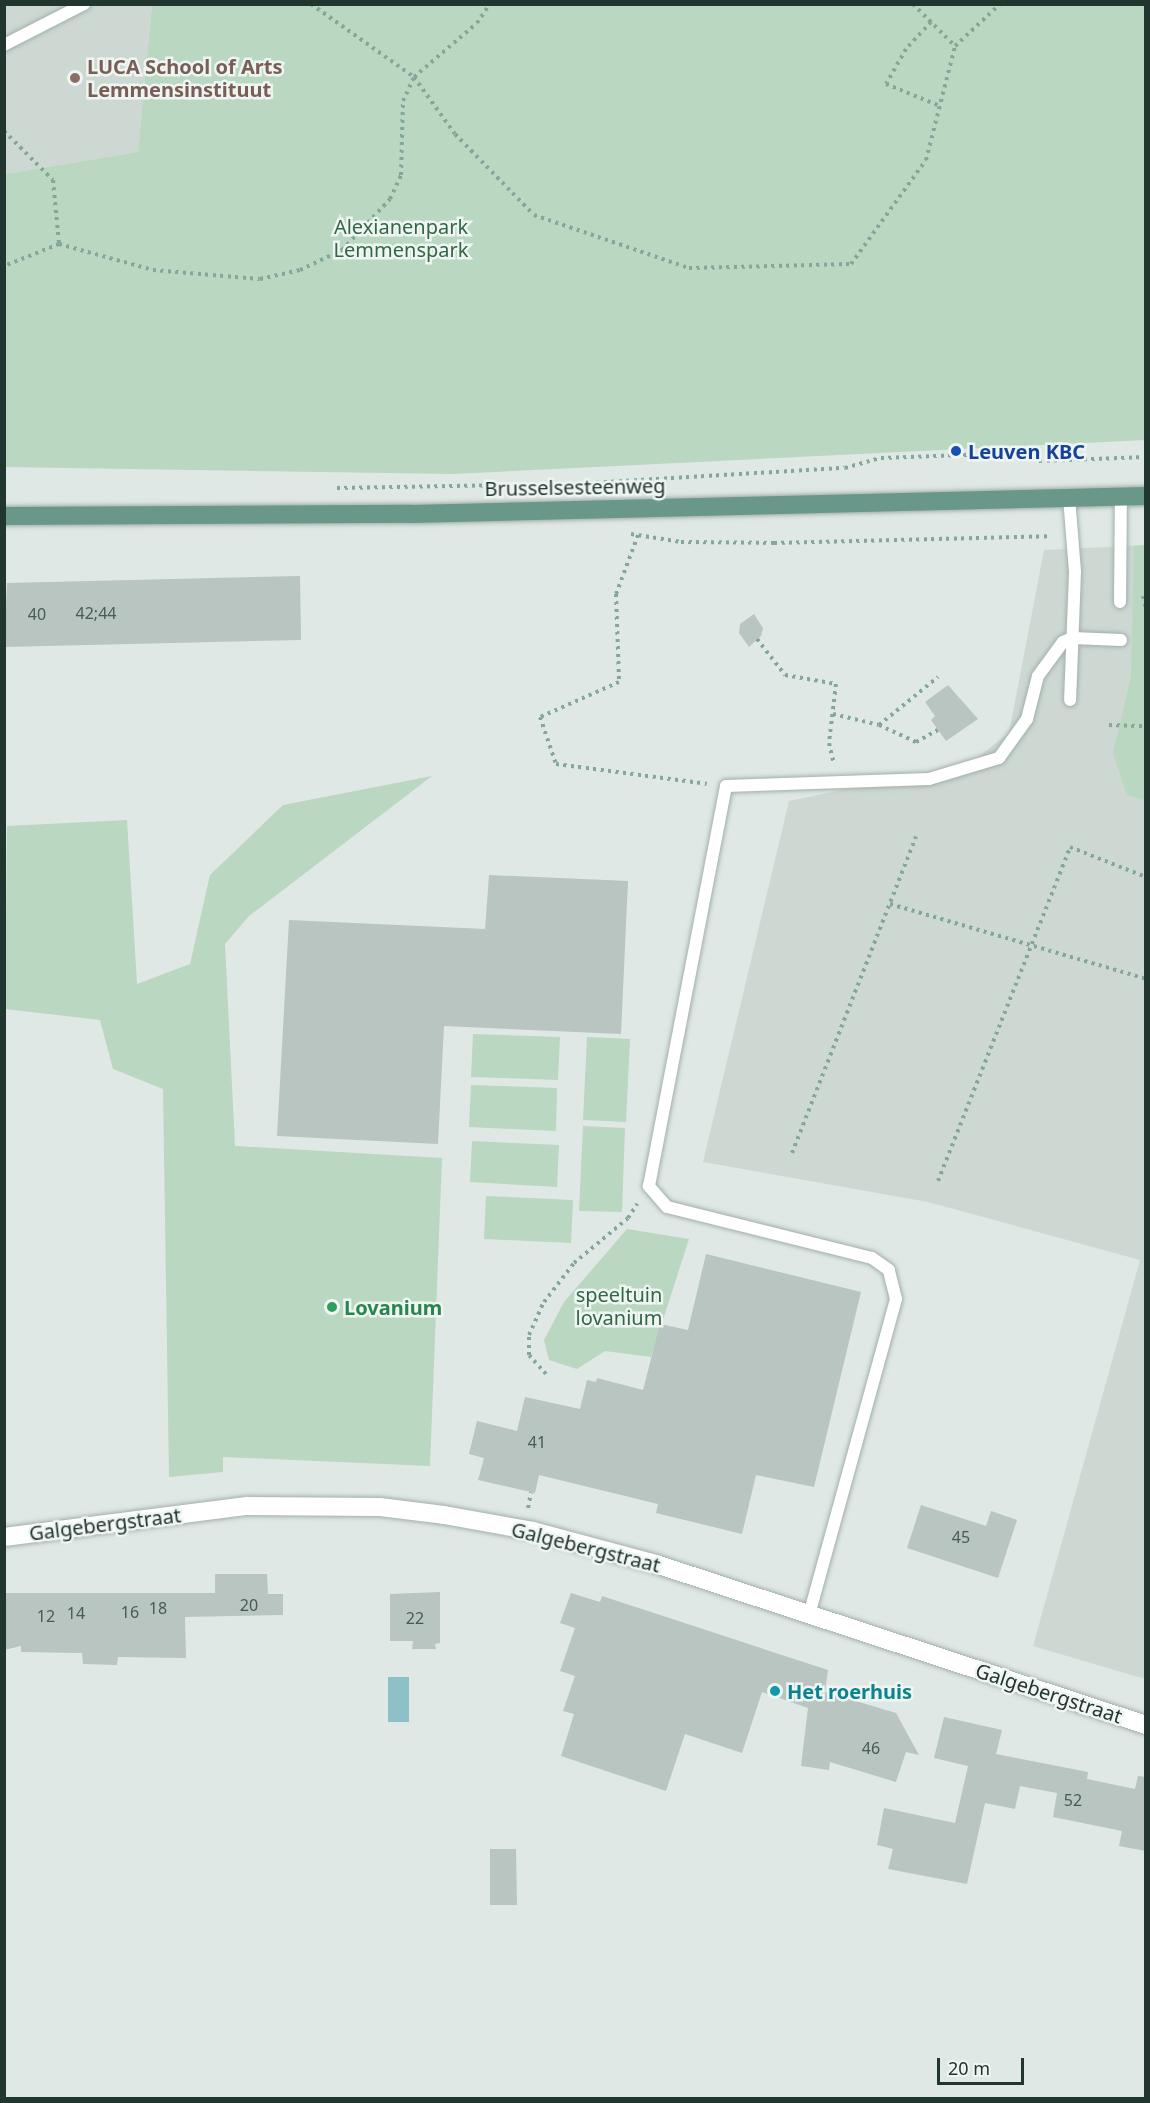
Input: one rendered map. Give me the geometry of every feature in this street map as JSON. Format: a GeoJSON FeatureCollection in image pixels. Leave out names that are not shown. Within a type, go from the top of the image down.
{"type":"FeatureCollection","features":[{"type":"Feature","properties":{"kind":"main road","name":"Brusselsesteenweg"},"geometry":{"type":"LineString","coordinates":[[4,516],[411,514],[1146,496]]}},
{"type":"Feature","properties":{"kind":"street","name":"Galgebergstraat"},"geometry":{"type":"LineString","coordinates":[[4,1537],[248,1506],[380,1507],[533,1531],[656,1564],[1146,1725]]}},
{"type":"Feature","properties":{"kind":"lane"},"geometry":{"type":"LineString","coordinates":[[4,45],[84,4]]}},
{"type":"Feature","properties":{"kind":"lane"},"geometry":{"type":"LineString","coordinates":[[1069,497],[1075,572],[1070,700]]}},
{"type":"Feature","properties":{"kind":"lane"},"geometry":{"type":"LineString","coordinates":[[1120,497],[1120,602]]}},
{"type":"Feature","properties":{"kind":"lane"},"geometry":{"type":"LineString","coordinates":[[809,1614],[896,1299],[889,1270],[873,1258],[835,1246],[767,1234],[667,1207],[650,1185],[726,786],[839,785],[929,779],[999,758],[1027,719],[1038,676],[1050,656],[1072,639],[1120,640]]}},
{"type":"Feature","properties":{"kind":"path"},"geometry":{"type":"LineString","coordinates":[[311,4],[414,77],[455,134],[534,215],[689,268],[851,264],[926,160],[956,46],[1000,4]]}},
{"type":"Feature","properties":{"kind":"path"},"geometry":{"type":"LineString","coordinates":[[4,266],[59,244],[153,270],[221,278],[260,279],[311,265],[342,250],[390,199],[401,175],[403,101],[414,77],[477,23],[490,4]]}},
{"type":"Feature","properties":{"kind":"path"},"geometry":{"type":"LineString","coordinates":[[913,4],[956,46]]}},
{"type":"Feature","properties":{"kind":"path"},"geometry":{"type":"LineString","coordinates":[[931,22],[906,49],[886,84],[940,106]]}},
{"type":"Feature","properties":{"kind":"path"},"geometry":{"type":"LineString","coordinates":[[4,131],[53,180],[59,244]]}},
{"type":"Feature","properties":{"kind":"path"},"geometry":{"type":"LineString","coordinates":[[581,484],[845,468],[881,458],[1018,453],[1040,461],[1146,457]]}},
{"type":"Feature","properties":{"kind":"path"},"geometry":{"type":"LineString","coordinates":[[332,488],[514,485]]}},
{"type":"Feature","properties":{"kind":"path"},"geometry":{"type":"LineString","coordinates":[[642,508],[636,549],[616,594],[619,682],[540,717],[556,764],[726,786]]}},
{"type":"Feature","properties":{"kind":"path"},"geometry":{"type":"LineString","coordinates":[[757,639],[785,675],[836,684],[829,743],[839,785]]}},
{"type":"Feature","properties":{"kind":"path"},"geometry":{"type":"LineString","coordinates":[[879,725],[938,677]]}},
{"type":"Feature","properties":{"kind":"path"},"geometry":{"type":"LineString","coordinates":[[833,714],[879,725],[916,742],[938,730]]}},
{"type":"Feature","properties":{"kind":"path"},"geometry":{"type":"LineString","coordinates":[[1109,725],[1146,726]]}},
{"type":"Feature","properties":{"kind":"path"},"geometry":{"type":"LineString","coordinates":[[792,1153],[916,836]]}},
{"type":"Feature","properties":{"kind":"path"},"geometry":{"type":"LineString","coordinates":[[938,1181],[1070,847],[1146,877]]}},
{"type":"Feature","properties":{"kind":"path"},"geometry":{"type":"LineString","coordinates":[[890,904],[1146,979]]}},
{"type":"Feature","properties":{"kind":"path"},"geometry":{"type":"LineString","coordinates":[[546,1374],[529,1355],[529,1335],[544,1302],[574,1263],[628,1218],[650,1185]]}},
{"type":"Feature","properties":{"kind":"shaded area","name":"LUCA School of Arts Lemmensinstituut"},"geometry":{"type":"Polygon","coordinates":[[[5,5],[152,5],[138,152],[5,174],[5,5]]]}},
{"type":"Feature","properties":{"kind":"shaded area"},"geometry":{"type":"Polygon","coordinates":[[[1145,545],[1145,1679],[1033,1646],[1140,1260],[928,1202],[703,1162],[789,801],[970,763],[1009,733],[1044,550],[1145,545]]]}},
{"type":"Feature","properties":{"kind":"green space","name":"Alexianenpark Lemmenspark"},"geometry":{"type":"Polygon","coordinates":[[[152,5],[1145,5],[1145,440],[454,474],[5,467],[5,174],[138,152],[152,5]]]}},
{"type":"Feature","properties":{"kind":"green space"},"geometry":{"type":"Polygon","coordinates":[[[1146,545],[1145,800],[1127,795],[1113,753],[1131,676],[1134,546],[1146,545]]]}},
{"type":"Feature","properties":{"kind":"green space"},"geometry":{"type":"Polygon","coordinates":[[[432,776],[249,916],[225,944],[235,1146],[442,1158],[430,1466],[223,1457],[223,1472],[169,1477],[163,1089],[113,1069],[100,1020],[5,1009],[7,826],[127,820],[137,984],[190,964],[210,875],[283,805],[432,776]]]}},
{"type":"Feature","properties":{"kind":"green space"},"geometry":{"type":"Polygon","coordinates":[[[473,1034],[560,1037],[558,1080],[471,1077],[473,1034]]]}},
{"type":"Feature","properties":{"kind":"green space"},"geometry":{"type":"Polygon","coordinates":[[[587,1037],[630,1039],[626,1122],[583,1120],[587,1037]]]}},
{"type":"Feature","properties":{"kind":"green space"},"geometry":{"type":"Polygon","coordinates":[[[471,1085],[557,1088],[556,1131],[469,1127],[471,1085]]]}},
{"type":"Feature","properties":{"kind":"green space"},"geometry":{"type":"Polygon","coordinates":[[[583,1126],[625,1128],[622,1212],[579,1211],[583,1126]]]}},
{"type":"Feature","properties":{"kind":"green space"},"geometry":{"type":"Polygon","coordinates":[[[472,1141],[559,1145],[557,1187],[470,1182],[472,1141]]]}},
{"type":"Feature","properties":{"kind":"green space"},"geometry":{"type":"Polygon","coordinates":[[[486,1196],[573,1200],[571,1243],[484,1239],[486,1196]]]}},
{"type":"Feature","properties":{"kind":"green space","name":"speeltuin lovanium"},"geometry":{"type":"Polygon","coordinates":[[[627,1229],[689,1239],[651,1357],[605,1351],[577,1369],[549,1360],[544,1340],[564,1302],[627,1229]]]}},
{"type":"Feature","properties":{"kind":"water"},"geometry":{"type":"Polygon","coordinates":[[[388,1677],[409,1677],[409,1722],[388,1722],[388,1677]]]}},
{"type":"Feature","properties":{"kind":"building"},"geometry":{"type":"Polygon","coordinates":[[[300,576],[301,640],[4,647],[7,583],[300,576]]]}},
{"type":"Feature","properties":{"kind":"building"},"geometry":{"type":"Polygon","coordinates":[[[754,614],[763,628],[761,636],[749,647],[739,633],[740,624],[754,614]]]}},
{"type":"Feature","properties":{"kind":"building"},"geometry":{"type":"Polygon","coordinates":[[[948,685],[978,719],[946,741],[931,720],[935,716],[925,702],[948,685]]]}},
{"type":"Feature","properties":{"kind":"building"},"geometry":{"type":"Polygon","coordinates":[[[489,875],[628,881],[621,1034],[444,1026],[438,1144],[277,1136],[289,920],[485,929],[489,875]]]}},
{"type":"Feature","properties":{"kind":"building"},"geometry":{"type":"Polygon","coordinates":[[[706,1254],[861,1292],[814,1487],[756,1475],[742,1534],[656,1513],[658,1504],[539,1475],[535,1493],[478,1480],[484,1458],[469,1454],[477,1421],[517,1431],[525,1397],[580,1409],[587,1380],[596,1382],[597,1378],[643,1390],[660,1324],[688,1330],[706,1254]]]}},
{"type":"Feature","properties":{"kind":"building"},"geometry":{"type":"Polygon","coordinates":[[[921,1505],[986,1526],[991,1511],[1017,1520],[998,1578],[907,1548],[921,1505]]]}},
{"type":"Feature","properties":{"kind":"building"},"geometry":{"type":"Polygon","coordinates":[[[215,1574],[267,1574],[268,1594],[283,1594],[283,1615],[185,1617],[186,1658],[118,1657],[117,1665],[83,1664],[82,1653],[21,1652],[21,1646],[4,1650],[4,1593],[215,1593],[215,1574]]]}},
{"type":"Feature","properties":{"kind":"building"},"geometry":{"type":"Polygon","coordinates":[[[440,1592],[440,1643],[435,1644],[436,1649],[412,1649],[413,1641],[390,1641],[390,1594],[440,1592]]]}},
{"type":"Feature","properties":{"kind":"building","name":"Het roerhuis"},"geometry":{"type":"Polygon","coordinates":[[[571,1593],[600,1602],[602,1596],[828,1670],[825,1692],[896,1713],[919,1755],[906,1752],[896,1782],[830,1762],[829,1770],[801,1766],[808,1708],[762,1692],[742,1753],[685,1734],[666,1791],[561,1756],[574,1714],[563,1711],[575,1676],[560,1671],[575,1628],[560,1623],[571,1593]]]}},
{"type":"Feature","properties":{"kind":"building"},"geometry":{"type":"Polygon","coordinates":[[[944,1717],[1002,1730],[996,1754],[1088,1772],[1087,1779],[1135,1789],[1138,1776],[1146,1777],[1146,1851],[1119,1846],[1122,1831],[1053,1817],[1057,1793],[1020,1786],[1015,1809],[985,1803],[967,1884],[888,1869],[893,1849],[877,1845],[884,1808],[955,1823],[968,1766],[934,1758],[944,1717]]]}},
{"type":"Feature","properties":{"kind":"building"},"geometry":{"type":"Polygon","coordinates":[[[490,1849],[516,1849],[517,1905],[490,1905],[490,1849]]]}},
{"type":"Feature","properties":{"kind":"place","name":"LUCA School of Arts Lemmensinstituut"},"geometry":{"type":"Point","coordinates":[75,78]}},
{"type":"Feature","properties":{"kind":"place","name":"Leuven KBC"},"geometry":{"type":"Point","coordinates":[956,451]}},
{"type":"Feature","properties":{"kind":"place","name":"Lovanium"},"geometry":{"type":"Point","coordinates":[332,1307]}},
{"type":"Feature","properties":{"kind":"place","name":"Het roerhuis"},"geometry":{"type":"Point","coordinates":[775,1691]}}]}
